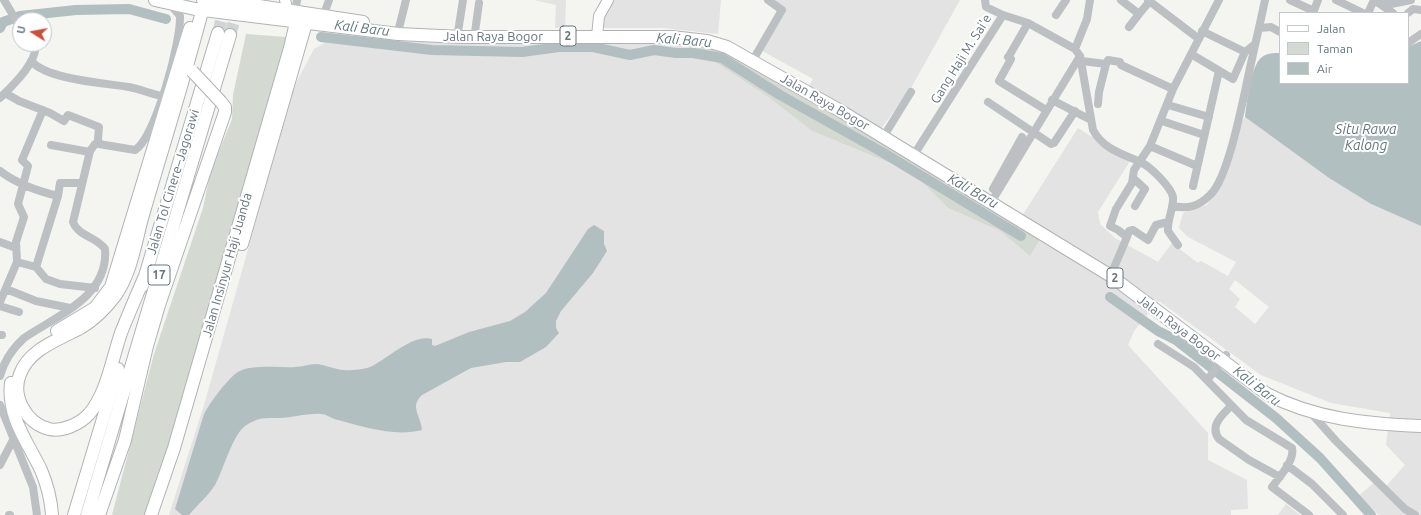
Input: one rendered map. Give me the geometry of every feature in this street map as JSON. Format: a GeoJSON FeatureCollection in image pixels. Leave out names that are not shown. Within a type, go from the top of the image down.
{"type":"FeatureCollection","features":[{"type":"Feature","properties":{"kind":"highway","name":"Jalan Raya Bogor"},"geometry":{"type":"LineString","coordinates":[[154,0],[170,4],[200,4],[254,8],[274,18],[297,14],[399,28],[458,32],[597,33]]}},
{"type":"Feature","properties":{"kind":"highway"},"geometry":{"type":"LineString","coordinates":[[144,278],[122,331],[103,389],[89,413],[78,422],[64,429],[50,429],[35,423],[24,412],[18,396],[20,373],[33,355],[49,344],[89,322],[104,309],[119,290],[134,249],[144,210],[190,68],[200,4]]}},
{"type":"Feature","properties":{"kind":"highway"},"geometry":{"type":"LineString","coordinates":[[52,515],[51,503],[41,471],[13,414],[10,403],[11,382],[18,363],[28,350],[48,335],[95,308],[111,286],[200,4]]}},
{"type":"Feature","properties":{"kind":"highway"},"geometry":{"type":"LineString","coordinates":[[197,30],[203,21],[210,16],[254,8],[297,14]]}},
{"type":"Feature","properties":{"kind":"highway","name":"Jalan Raya Bogor"},"geometry":{"type":"LineString","coordinates":[[297,14],[335,27],[444,37],[672,31],[689,33],[729,42],[871,125],[1111,276],[1267,394],[1282,402],[1311,413],[1361,422],[1421,426]]}},
{"type":"Feature","properties":{"kind":"highway","name":"Jalan Insinyur Haji Juanda"},"geometry":{"type":"LineString","coordinates":[[159,515],[185,437],[294,52],[297,14]]}},
{"type":"Feature","properties":{"kind":"highway"},"geometry":{"type":"LineString","coordinates":[[274,18],[285,26],[294,52],[314,32],[322,28],[335,27]]}},
{"type":"Feature","properties":{"kind":"highway","name":"Jalan Tol Cinere–Jagorawi"},"geometry":{"type":"LineString","coordinates":[[74,515],[218,33]]}},
{"type":"Feature","properties":{"kind":"highway","name":"Jalan Tol Cinere–Jagorawi"},"geometry":{"type":"LineString","coordinates":[[87,515],[230,35]]}},
{"type":"Feature","properties":{"kind":"highway","name":"Jalan Insinyur Haji Juanda"},"geometry":{"type":"LineString","coordinates":[[151,515],[174,448],[294,52]]}},
{"type":"Feature","properties":{"kind":"highway"},"geometry":{"type":"LineString","coordinates":[[99,515],[125,440],[147,346],[159,305],[225,112],[225,107],[190,68]]}},
{"type":"Feature","properties":{"kind":"highway","name":"Jalan Raya Bogor"},"geometry":{"type":"LineString","coordinates":[[871,125],[887,131],[1113,270],[1222,361],[1269,388],[1306,404],[1352,415],[1421,420]]}},
{"type":"Feature","properties":{"kind":"main road"},"geometry":{"type":"LineString","coordinates":[[597,33],[599,16],[608,0]]}},
{"type":"Feature","properties":{"kind":"street"},"geometry":{"type":"LineString","coordinates":[[4,0],[12,14]]}},
{"type":"Feature","properties":{"kind":"street"},"geometry":{"type":"LineString","coordinates":[[297,0],[297,14]]}},
{"type":"Feature","properties":{"kind":"street"},"geometry":{"type":"LineString","coordinates":[[323,17],[329,0]]}},
{"type":"Feature","properties":{"kind":"street"},"geometry":{"type":"LineString","coordinates":[[399,28],[406,0]]}},
{"type":"Feature","properties":{"kind":"street"},"geometry":{"type":"LineString","coordinates":[[458,32],[463,0]]}},
{"type":"Feature","properties":{"kind":"street"},"geometry":{"type":"LineString","coordinates":[[755,57],[782,10],[768,0]]}},
{"type":"Feature","properties":{"kind":"street"},"geometry":{"type":"LineString","coordinates":[[985,0],[986,7],[1003,15]]}},
{"type":"Feature","properties":{"kind":"street"},"geometry":{"type":"LineString","coordinates":[[1056,15],[1066,0]]}},
{"type":"Feature","properties":{"kind":"street"},"geometry":{"type":"LineString","coordinates":[[1121,0],[1139,14]]}},
{"type":"Feature","properties":{"kind":"street"},"geometry":{"type":"LineString","coordinates":[[1126,237],[1110,226],[1116,209],[1133,178],[1134,170],[1150,146],[1162,121],[1173,89],[1220,0]]}},
{"type":"Feature","properties":{"kind":"street"},"geometry":{"type":"LineString","coordinates":[[1172,206],[1185,208],[1194,207],[1211,195],[1218,186],[1232,142],[1260,28],[1265,0]]}},
{"type":"Feature","properties":{"kind":"street"},"geometry":{"type":"LineString","coordinates":[[1290,0],[1314,12],[1318,0]]}},
{"type":"Feature","properties":{"kind":"street"},"geometry":{"type":"LineString","coordinates":[[1336,0],[1361,12]]}},
{"type":"Feature","properties":{"kind":"street"},"geometry":{"type":"LineString","coordinates":[[1368,12],[1374,0],[1392,12]]}},
{"type":"Feature","properties":{"kind":"street"},"geometry":{"type":"LineString","coordinates":[[1383,0],[1392,4],[1411,0]]}},
{"type":"Feature","properties":{"kind":"street"},"geometry":{"type":"LineString","coordinates":[[992,195],[1034,133],[1079,55],[1087,19],[1089,1]]}},
{"type":"Feature","properties":{"kind":"street"},"geometry":{"type":"LineString","coordinates":[[1129,27],[1149,1],[1201,35],[1245,52]]}},
{"type":"Feature","properties":{"kind":"street"},"geometry":{"type":"LineString","coordinates":[[476,32],[479,3]]}},
{"type":"Feature","properties":{"kind":"street"},"geometry":{"type":"LineString","coordinates":[[0,376],[8,357],[15,346],[24,338],[89,295],[102,272],[105,249],[100,244],[79,231],[74,225],[73,218],[92,146],[99,144],[131,150],[139,148],[154,118],[162,96],[179,31],[180,16],[170,4]]}},
{"type":"Feature","properties":{"kind":"street"},"geometry":{"type":"LineString","coordinates":[[1409,12],[1413,9],[1421,10]]}},
{"type":"Feature","properties":{"kind":"street","name":"Gang Haji M. Sai'e"},"geometry":{"type":"LineString","coordinates":[[917,150],[1003,15],[1028,23],[1079,55]]}},
{"type":"Feature","properties":{"kind":"street"},"geometry":{"type":"LineString","coordinates":[[1028,23],[1008,57],[1011,59],[999,81],[1046,110]]}},
{"type":"Feature","properties":{"kind":"street"},"geometry":{"type":"LineString","coordinates":[[1260,28],[1271,27],[1279,31]]}},
{"type":"Feature","properties":{"kind":"street"},"geometry":{"type":"LineString","coordinates":[[1409,42],[1421,34]]}},
{"type":"Feature","properties":{"kind":"street"},"geometry":{"type":"LineString","coordinates":[[1191,54],[1232,79],[1245,52],[1255,44]]}},
{"type":"Feature","properties":{"kind":"street"},"geometry":{"type":"LineString","coordinates":[[33,52],[28,68],[3,96],[43,110],[64,121],[68,115],[99,127],[99,144]]}},
{"type":"Feature","properties":{"kind":"street"},"geometry":{"type":"LineString","coordinates":[[1079,55],[1106,64]]}},
{"type":"Feature","properties":{"kind":"street"},"geometry":{"type":"LineString","coordinates":[[1079,55],[1097,138],[1125,157],[1140,162],[1162,180],[1170,190],[1173,200],[1168,222],[1168,230],[1178,245]]}},
{"type":"Feature","properties":{"kind":"street"},"geometry":{"type":"LineString","coordinates":[[1098,104],[1099,92],[1108,60],[1120,62],[1121,65],[1173,89]]}},
{"type":"Feature","properties":{"kind":"street"},"geometry":{"type":"LineString","coordinates":[[31,62],[42,69],[81,80],[132,87],[162,96]]}},
{"type":"Feature","properties":{"kind":"street"},"geometry":{"type":"LineString","coordinates":[[1193,186],[1219,71]]}},
{"type":"Feature","properties":{"kind":"street"},"geometry":{"type":"LineString","coordinates":[[887,131],[911,92]]}},
{"type":"Feature","properties":{"kind":"street"},"geometry":{"type":"LineString","coordinates":[[1052,100],[1092,120]]}},
{"type":"Feature","properties":{"kind":"street"},"geometry":{"type":"LineString","coordinates":[[988,102],[1052,144],[1075,111]]}},
{"type":"Feature","properties":{"kind":"street"},"geometry":{"type":"LineString","coordinates":[[1168,105],[1208,117]]}},
{"type":"Feature","properties":{"kind":"street"},"geometry":{"type":"LineString","coordinates":[[0,302],[17,262],[16,248],[24,220],[18,204],[22,184],[28,166],[22,160],[43,110]]}},
{"type":"Feature","properties":{"kind":"street"},"geometry":{"type":"LineString","coordinates":[[1162,121],[1204,135]]}},
{"type":"Feature","properties":{"kind":"street"},"geometry":{"type":"LineString","coordinates":[[992,195],[1022,137]]}},
{"type":"Feature","properties":{"kind":"street"},"geometry":{"type":"LineString","coordinates":[[51,145],[90,152]]}},
{"type":"Feature","properties":{"kind":"street"},"geometry":{"type":"LineString","coordinates":[[1150,146],[1197,166]]}},
{"type":"Feature","properties":{"kind":"street"},"geometry":{"type":"LineString","coordinates":[[0,171],[10,179],[58,196]]}},
{"type":"Feature","properties":{"kind":"street"},"geometry":{"type":"LineString","coordinates":[[1133,178],[1145,190],[1135,206]]}},
{"type":"Feature","properties":{"kind":"street"},"geometry":{"type":"LineString","coordinates":[[36,267],[58,196],[60,183],[82,183]]}},
{"type":"Feature","properties":{"kind":"street"},"geometry":{"type":"LineString","coordinates":[[1113,270],[1129,231],[1133,230],[1148,240],[1156,225],[1168,222]]}},
{"type":"Feature","properties":{"kind":"street"},"geometry":{"type":"LineString","coordinates":[[0,242],[16,248]]}},
{"type":"Feature","properties":{"kind":"street"},"geometry":{"type":"LineString","coordinates":[[17,262],[36,267],[46,279],[60,284],[94,288]]}},
{"type":"Feature","properties":{"kind":"street"},"geometry":{"type":"LineString","coordinates":[[0,280],[7,287],[36,301],[70,308]]}},
{"type":"Feature","properties":{"kind":"street"},"geometry":{"type":"LineString","coordinates":[[0,306],[19,312]]}},
{"type":"Feature","properties":{"kind":"street"},"geometry":{"type":"LineString","coordinates":[[1158,344],[1184,359],[1209,377],[1231,406],[1246,420],[1292,448],[1293,454],[1280,477],[1272,487],[1309,515]]}},
{"type":"Feature","properties":{"kind":"street"},"geometry":{"type":"LineString","coordinates":[[1209,377],[1222,361]]}},
{"type":"Feature","properties":{"kind":"street"},"geometry":{"type":"LineString","coordinates":[[0,405],[33,488],[37,515]]}},
{"type":"Feature","properties":{"kind":"street"},"geometry":{"type":"LineString","coordinates":[[1231,406],[1216,422],[1216,435],[1219,439],[1249,460],[1280,477]]}},
{"type":"Feature","properties":{"kind":"street"},"geometry":{"type":"LineString","coordinates":[[1311,413],[1336,441],[1406,509],[1415,515]]}},
{"type":"Feature","properties":{"kind":"street"},"geometry":{"type":"LineString","coordinates":[[0,465],[13,440]]}},
{"type":"Feature","properties":{"kind":"street"},"geometry":{"type":"LineString","coordinates":[[1287,465],[1312,484],[1343,515]]}},
{"type":"Feature","properties":{"kind":"shaded area"},"geometry":{"type":"Polygon","coordinates":[[[534,0],[566,0],[565,27],[555,28],[556,5],[534,0]]]}},
{"type":"Feature","properties":{"kind":"shaded area"},"geometry":{"type":"Polygon","coordinates":[[[610,0],[721,0],[718,34],[663,28],[599,28],[610,0]]]}},
{"type":"Feature","properties":{"kind":"shaded area"},"geometry":{"type":"Polygon","coordinates":[[[774,0],[960,0],[911,88],[875,137],[802,97],[813,79],[757,48],[781,5],[774,0]]]}},
{"type":"Feature","properties":{"kind":"shaded area"},"geometry":{"type":"Polygon","coordinates":[[[355,34],[399,41],[680,43],[715,62],[767,96],[812,131],[912,172],[948,208],[1000,231],[1030,256],[1040,240],[1017,224],[1078,128],[1130,161],[1098,212],[1100,224],[1115,238],[1158,262],[1172,243],[1198,263],[1201,261],[1228,276],[1236,262],[1188,237],[1179,228],[1183,213],[1207,205],[1216,189],[1235,131],[1245,117],[1329,178],[1371,204],[1421,226],[1421,515],[1379,515],[1358,496],[1374,483],[1382,491],[1405,465],[1386,445],[1390,413],[1331,403],[1261,375],[1159,301],[1134,331],[1128,345],[1208,433],[1208,460],[1247,480],[1248,509],[1231,510],[1231,515],[169,515],[204,405],[294,87],[314,49],[326,42],[352,45],[355,34]],[[1235,280],[1229,289],[1240,299],[1235,307],[1255,324],[1269,307],[1235,280]]]}},
{"type":"Feature","properties":{"kind":"shaded area"},"geometry":{"type":"Polygon","coordinates":[[[1286,504],[1300,515],[1278,515],[1286,504]]]}},
{"type":"Feature","properties":{"kind":"green space"},"geometry":{"type":"Polygon","coordinates":[[[246,34],[286,37],[274,90],[159,483],[148,515],[112,515],[154,354],[203,208],[210,174],[232,119],[233,95],[246,34]]]}},
{"type":"Feature","properties":{"kind":"green space"},"geometry":{"type":"Polygon","coordinates":[[[681,43],[728,49],[802,97],[875,137],[1017,224],[1040,240],[1030,256],[1000,231],[948,208],[912,172],[812,131],[767,96],[715,62],[681,43]]]}},
{"type":"Feature","properties":{"kind":"water","name":"Situ Rawa Kalong"},"geometry":{"type":"Polygon","coordinates":[[[1421,41],[1421,226],[1371,204],[1329,178],[1245,117],[1252,76],[1258,62],[1266,55],[1279,53],[1279,84],[1409,84],[1409,47],[1421,41]]]}},
{"type":"Feature","properties":{"kind":"water"},"geometry":{"type":"Polygon","coordinates":[[[594,225],[604,231],[604,244],[607,251],[593,273],[561,311],[556,321],[556,328],[559,333],[546,347],[520,362],[506,362],[471,368],[422,395],[416,403],[416,407],[422,430],[412,432],[391,432],[358,426],[321,414],[284,418],[266,418],[254,421],[245,426],[236,437],[215,485],[206,497],[189,515],[182,515],[175,509],[204,414],[219,392],[238,372],[258,367],[298,367],[311,364],[343,370],[363,369],[376,364],[408,343],[417,340],[425,338],[432,339],[432,345],[435,346],[469,332],[510,321],[525,312],[546,293],[588,229],[594,225]]]}},
{"type":"Feature","properties":{"kind":"waterway","name":"Kali Baru"},"geometry":{"type":"LineString","coordinates":[[0,28],[3,22],[20,16],[76,10],[129,9],[166,19]]}},
{"type":"Feature","properties":{"kind":"waterway","name":"Kali Baru"},"geometry":{"type":"LineString","coordinates":[[321,37],[432,50],[522,52],[559,47],[593,47],[630,55],[654,50],[676,53],[693,53],[722,58],[780,95],[882,152],[1021,236]]}},
{"type":"Feature","properties":{"kind":"waterway","name":"Kali Baru"},"geometry":{"type":"LineString","coordinates":[[1110,297],[1158,331],[1176,340],[1276,418],[1320,458],[1371,515]]}},
{"type":"Feature","properties":{"kind":"tunnel"},"geometry":{"type":"LineString","coordinates":[[218,33],[226,3]]}},
{"type":"Feature","properties":{"kind":"tunnel"},"geometry":{"type":"LineString","coordinates":[[230,35],[239,5]]}}]}
